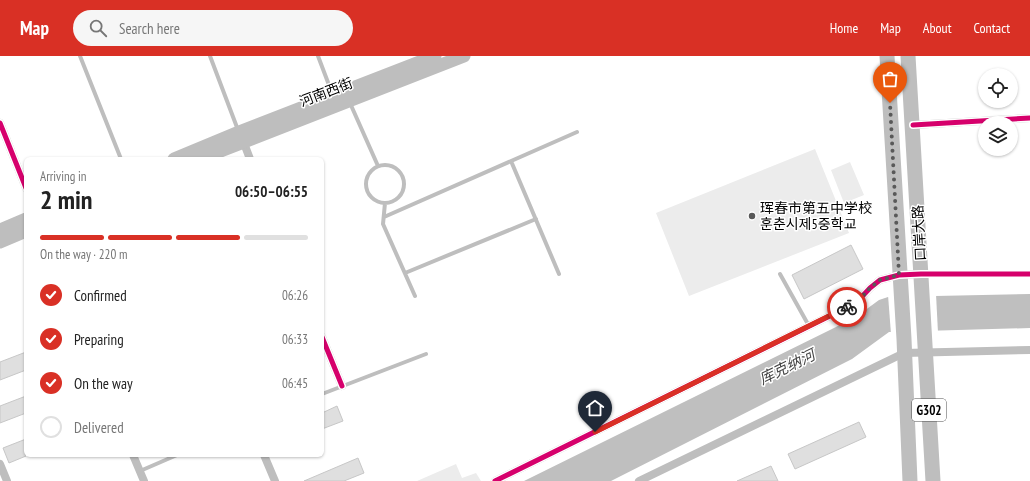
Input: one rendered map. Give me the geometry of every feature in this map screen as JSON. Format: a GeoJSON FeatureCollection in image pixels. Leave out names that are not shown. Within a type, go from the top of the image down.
{"type":"FeatureCollection","features":[{"type":"Feature","properties":{"kind":"highway","name":"口岸大路"},"geometry":{"type":"LineString","coordinates":[[887,56],[904,346],[910,481]]}},
{"type":"Feature","properties":{"kind":"highway","name":"口岸大路"},"geometry":{"type":"LineString","coordinates":[[908,56],[933,481]]}},
{"type":"Feature","properties":{"kind":"main road","name":"河南西街"},"geometry":{"type":"LineString","coordinates":[[204,157],[241,137],[333,96],[435,56]]}},
{"type":"Feature","properties":{"kind":"main road","name":"河南西街"},"geometry":{"type":"LineString","coordinates":[[180,157],[349,101],[456,58]]}},
{"type":"Feature","properties":{"kind":"main road"},"geometry":{"type":"LineString","coordinates":[[0,230],[24,220]]}},
{"type":"Feature","properties":{"kind":"main road"},"geometry":{"type":"LineString","coordinates":[[0,242],[24,232]]}},
{"type":"Feature","properties":{"kind":"street"},"geometry":{"type":"LineString","coordinates":[[913,125],[1030,118]]}},
{"type":"Feature","properties":{"kind":"street"},"geometry":{"type":"LineString","coordinates":[[0,123],[24,183]]}},
{"type":"Feature","properties":{"kind":"street"},"geometry":{"type":"LineString","coordinates":[[241,137],[249,157]]}},
{"type":"Feature","properties":{"kind":"street"},"geometry":{"type":"LineString","coordinates":[[494,481],[856,303],[880,280],[1030,274]]}},
{"type":"Feature","properties":{"kind":"street"},"geometry":{"type":"LineString","coordinates":[[324,342],[342,386]]}},
{"type":"Feature","properties":{"kind":"street"},"geometry":{"type":"LineString","coordinates":[[639,481],[904,346],[926,345],[1030,350]]}},
{"type":"Feature","properties":{"kind":"street"},"geometry":{"type":"LineString","coordinates":[[135,457],[144,481]]}},
{"type":"Feature","properties":{"kind":"street"},"geometry":{"type":"LineString","coordinates":[[265,457],[275,481]]}},
{"type":"Feature","properties":{"kind":"street"},"geometry":{"type":"LineString","coordinates":[[0,464],[7,481]]}},
{"type":"Feature","properties":{"kind":"lane"},"geometry":{"type":"LineString","coordinates":[[80,56],[120,157]]}},
{"type":"Feature","properties":{"kind":"lane"},"geometry":{"type":"LineString","coordinates":[[210,56],[241,137]]}},
{"type":"Feature","properties":{"kind":"lane"},"geometry":{"type":"LineString","coordinates":[[318,56],[333,96]]}},
{"type":"Feature","properties":{"kind":"lane"},"geometry":{"type":"LineString","coordinates":[[349,101],[378,166]]}},
{"type":"Feature","properties":{"kind":"lane"},"geometry":{"type":"LineString","coordinates":[[384,217],[577,132]]}},
{"type":"Feature","properties":{"kind":"lane"},"geometry":{"type":"LineString","coordinates":[[511,161],[559,274]]}},
{"type":"Feature","properties":{"kind":"lane"},"geometry":{"type":"LineString","coordinates":[[386,165],[392,166],[397,170],[404,181],[401,194],[397,199],[385,203],[378,202],[368,194],[365,183],[370,172],[378,166],[386,165]]}},
{"type":"Feature","properties":{"kind":"lane"},"geometry":{"type":"LineString","coordinates":[[385,203],[383,224],[415,296]]}},
{"type":"Feature","properties":{"kind":"lane"},"geometry":{"type":"LineString","coordinates":[[404,273],[536,219]]}},
{"type":"Feature","properties":{"kind":"lane"},"geometry":{"type":"LineString","coordinates":[[780,274],[809,326]]}},
{"type":"Feature","properties":{"kind":"lane"},"geometry":{"type":"LineString","coordinates":[[324,393],[426,354]]}},
{"type":"Feature","properties":{"kind":"lane"},"geometry":{"type":"LineString","coordinates":[[140,471],[172,457]]}},
{"type":"Feature","properties":{"kind":"shaded area"},"geometry":{"type":"Polygon","coordinates":[[[815,149],[849,233],[689,296],[656,213],[815,149]]]}},
{"type":"Feature","properties":{"kind":"shaded area"},"geometry":{"type":"Polygon","coordinates":[[[850,162],[864,195],[844,203],[831,170],[850,162]]]}},
{"type":"Feature","properties":{"kind":"shaded area"},"geometry":{"type":"Polygon","coordinates":[[[456,464],[462,478],[476,473],[481,481],[417,481],[456,464]]]}},
{"type":"Feature","properties":{"kind":"water","name":"库克纳河"},"geometry":{"type":"Polygon","coordinates":[[[1030,294],[1030,328],[889,332],[852,359],[611,481],[524,481],[836,327],[864,311],[879,300],[888,297],[1030,294]]]}},
{"type":"Feature","properties":{"kind":"pier"},"geometry":{"type":"Polygon","coordinates":[[[936,294],[938,333],[891,334],[888,295],[936,294]]]}},
{"type":"Feature","properties":{"kind":"building"},"geometry":{"type":"Polygon","coordinates":[[[851,245],[863,269],[804,299],[792,275],[851,245]]]}},
{"type":"Feature","properties":{"kind":"building"},"geometry":{"type":"Polygon","coordinates":[[[24,353],[24,371],[0,380],[0,362],[24,353]]]}},
{"type":"Feature","properties":{"kind":"building"},"geometry":{"type":"Polygon","coordinates":[[[24,397],[24,414],[0,423],[0,406],[24,397]]]}},
{"type":"Feature","properties":{"kind":"building"},"geometry":{"type":"Polygon","coordinates":[[[337,406],[343,421],[324,428],[324,412],[337,406]]]}},
{"type":"Feature","properties":{"kind":"building"},"geometry":{"type":"Polygon","coordinates":[[[859,422],[866,437],[795,469],[788,454],[859,422]]]}},
{"type":"Feature","properties":{"kind":"building"},"geometry":{"type":"Polygon","coordinates":[[[24,440],[24,457],[9,463],[3,448],[24,440]]]}},
{"type":"Feature","properties":{"kind":"building"},"geometry":{"type":"Polygon","coordinates":[[[358,458],[364,473],[344,481],[304,481],[358,458]]]}},
{"type":"Feature","properties":{"kind":"building"},"geometry":{"type":"Polygon","coordinates":[[[771,466],[778,481],[737,481],[771,466]]]}},
{"type":"Feature","properties":{"kind":"cycle path"},"geometry":{"type":"LineString","coordinates":[[913,125],[1030,118]]}},
{"type":"Feature","properties":{"kind":"cycle path"},"geometry":{"type":"LineString","coordinates":[[0,123],[24,183]]}},
{"type":"Feature","properties":{"kind":"cycle path"},"geometry":{"type":"LineString","coordinates":[[495,481],[856,303],[880,280],[899,275],[921,274],[1030,274]]}},
{"type":"Feature","properties":{"kind":"cycle path"},"geometry":{"type":"LineString","coordinates":[[324,342],[342,386]]}},
{"type":"Feature","properties":{"kind":"way so far"},"geometry":{"type":"LineString","coordinates":[[847,307],[856,303],[880,280],[899,275],[890,103]]}},
{"type":"Feature","properties":{"kind":"place","name":"珲春市第五中学校 훈춘시제5중학교"},"geometry":{"type":"Point","coordinates":[752,216]}},
{"type":"Feature","properties":{"kind":"route"},"geometry":{"type":"LineString","coordinates":[[595,432],[847,307]]}}]}
